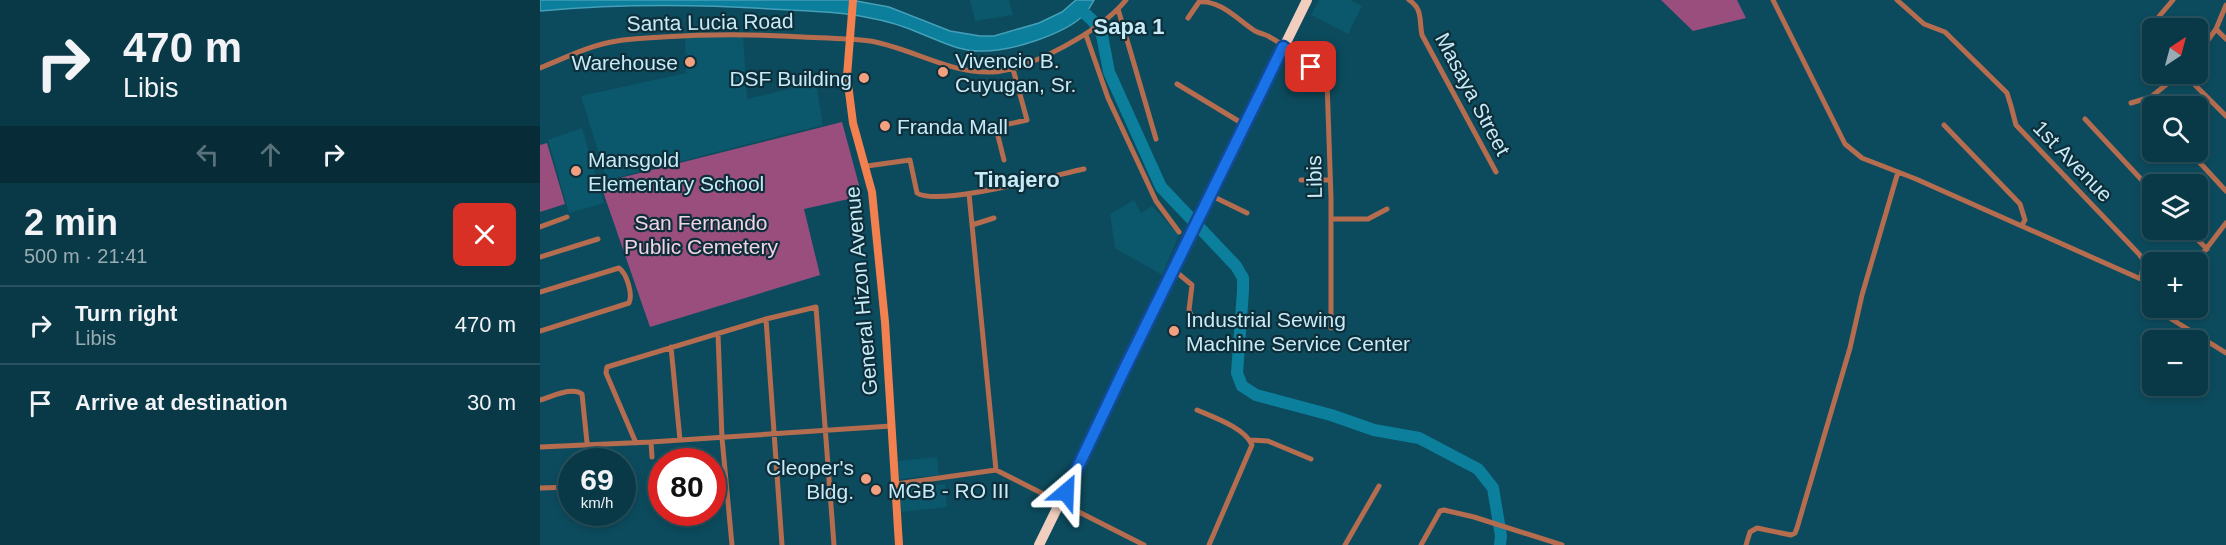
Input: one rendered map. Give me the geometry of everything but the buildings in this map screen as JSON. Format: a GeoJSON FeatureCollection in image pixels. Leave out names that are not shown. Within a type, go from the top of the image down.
{"type":"FeatureCollection","features":[{"type":"Feature","properties":{"kind":"highway"},"geometry":{"type":"LineString","coordinates":[[1039,545],[1307,0]]}},
{"type":"Feature","properties":{"kind":"main road","name":"General Hizon Avenue"},"geometry":{"type":"LineString","coordinates":[[853,0],[847,76],[853,123],[867,166],[874,204],[899,545]]}},
{"type":"Feature","properties":{"kind":"street","name":"Santa Lucia Road"},"geometry":{"type":"LineString","coordinates":[[540,68],[597,45],[628,39],[752,34],[849,39],[891,46],[960,69],[985,72],[1013,69],[1087,34],[1126,0]]}},
{"type":"Feature","properties":{"kind":"street","name":"Masaya Street"},"geometry":{"type":"LineString","coordinates":[[1409,0],[1420,10],[1422,35],[1496,172]]}},
{"type":"Feature","properties":{"kind":"street"},"geometry":{"type":"LineString","coordinates":[[1773,0],[1845,144],[1862,158],[2141,278]]}},
{"type":"Feature","properties":{"kind":"street","name":"1st Avenue"},"geometry":{"type":"LineString","coordinates":[[1897,0],[1924,24],[1946,32],[2007,93],[2016,125],[2139,254],[2144,261],[2141,278]]}},
{"type":"Feature","properties":{"kind":"street"},"geometry":{"type":"LineString","coordinates":[[2158,18],[2173,0]]}},
{"type":"Feature","properties":{"kind":"street"},"geometry":{"type":"LineString","coordinates":[[1188,18],[1199,2],[1216,4],[1236,15],[1257,33],[1268,36],[1283,47]]}},
{"type":"Feature","properties":{"kind":"street"},"geometry":{"type":"LineString","coordinates":[[2208,40],[2216,29],[2226,4]]}},
{"type":"Feature","properties":{"kind":"street"},"geometry":{"type":"LineString","coordinates":[[1118,9],[1156,139]]}},
{"type":"Feature","properties":{"kind":"street"},"geometry":{"type":"LineString","coordinates":[[2216,29],[2226,39]]}},
{"type":"Feature","properties":{"kind":"street"},"geometry":{"type":"LineString","coordinates":[[1087,34],[1108,98],[1156,201],[1179,232]]}},
{"type":"Feature","properties":{"kind":"street","name":"Libis"},"geometry":{"type":"LineString","coordinates":[[1283,47],[1327,81],[1331,328]]}},
{"type":"Feature","properties":{"kind":"street"},"geometry":{"type":"LineString","coordinates":[[972,132],[1027,120],[1013,69]]}},
{"type":"Feature","properties":{"kind":"street"},"geometry":{"type":"LineString","coordinates":[[1177,84],[1245,124]]}},
{"type":"Feature","properties":{"kind":"street"},"geometry":{"type":"LineString","coordinates":[[2152,96],[2168,84]]}},
{"type":"Feature","properties":{"kind":"street"},"geometry":{"type":"LineString","coordinates":[[2194,84],[2226,116]]}},
{"type":"Feature","properties":{"kind":"street"},"geometry":{"type":"LineString","coordinates":[[2131,103],[2142,101]]}},
{"type":"Feature","properties":{"kind":"street"},"geometry":{"type":"LineString","coordinates":[[2085,119],[2142,181]]}},
{"type":"Feature","properties":{"kind":"street"},"geometry":{"type":"LineString","coordinates":[[1944,125],[2020,204],[2025,214],[2022,225]]}},
{"type":"Feature","properties":{"kind":"street"},"geometry":{"type":"LineString","coordinates":[[996,128],[1004,160]]}},
{"type":"Feature","properties":{"kind":"street"},"geometry":{"type":"LineString","coordinates":[[867,166],[910,160],[916,190],[920,195],[938,197],[969,194],[1084,169]]}},
{"type":"Feature","properties":{"kind":"street"},"geometry":{"type":"LineString","coordinates":[[2199,162],[2226,191]]}},
{"type":"Feature","properties":{"kind":"street"},"geometry":{"type":"LineString","coordinates":[[1746,545],[1750,532],[1757,528],[1791,535],[1797,528],[1850,348],[1864,286],[1898,172]]}},
{"type":"Feature","properties":{"kind":"street"},"geometry":{"type":"LineString","coordinates":[[1301,180],[1330,180]]}},
{"type":"Feature","properties":{"kind":"street"},"geometry":{"type":"LineString","coordinates":[[969,194],[996,470]]}},
{"type":"Feature","properties":{"kind":"street"},"geometry":{"type":"LineString","coordinates":[[1210,195],[1247,213]]}},
{"type":"Feature","properties":{"kind":"street"},"geometry":{"type":"LineString","coordinates":[[1331,219],[1368,219],[1387,209]]}},
{"type":"Feature","properties":{"kind":"street"},"geometry":{"type":"LineString","coordinates":[[540,227],[567,217]]}},
{"type":"Feature","properties":{"kind":"street"},"geometry":{"type":"LineString","coordinates":[[972,225],[994,218]]}},
{"type":"Feature","properties":{"kind":"street"},"geometry":{"type":"LineString","coordinates":[[2204,252],[2226,223]]}},
{"type":"Feature","properties":{"kind":"street"},"geometry":{"type":"LineString","coordinates":[[540,257],[598,239]]}},
{"type":"Feature","properties":{"kind":"street"},"geometry":{"type":"LineString","coordinates":[[2198,240],[2207,249]]}},
{"type":"Feature","properties":{"kind":"street"},"geometry":{"type":"LineString","coordinates":[[540,292],[619,268],[623,271],[632,297],[629,303],[540,331]]}},
{"type":"Feature","properties":{"kind":"street"},"geometry":{"type":"LineString","coordinates":[[1174,270],[1192,285],[1189,310],[1194,322]]}},
{"type":"Feature","properties":{"kind":"street"},"geometry":{"type":"LineString","coordinates":[[636,442],[605,369],[813,306],[817,309],[834,545]]}},
{"type":"Feature","properties":{"kind":"street"},"geometry":{"type":"LineString","coordinates":[[2169,318],[2226,353]]}},
{"type":"Feature","properties":{"kind":"street"},"geometry":{"type":"LineString","coordinates":[[766,319],[782,545]]}},
{"type":"Feature","properties":{"kind":"street"},"geometry":{"type":"LineString","coordinates":[[717,334],[722,438],[732,545]]}},
{"type":"Feature","properties":{"kind":"street"},"geometry":{"type":"LineString","coordinates":[[671,348],[680,440]]}},
{"type":"Feature","properties":{"kind":"street"},"geometry":{"type":"LineString","coordinates":[[540,399],[572,390],[582,394],[588,448]]}},
{"type":"Feature","properties":{"kind":"street"},"geometry":{"type":"LineString","coordinates":[[1197,410],[1222,421],[1250,440],[1268,441],[1311,459]]}},
{"type":"Feature","properties":{"kind":"street"},"geometry":{"type":"LineString","coordinates":[[540,447],[775,435],[891,426]]}},
{"type":"Feature","properties":{"kind":"street"},"geometry":{"type":"LineString","coordinates":[[1209,545],[1251,450],[1250,440]]}},
{"type":"Feature","properties":{"kind":"street"},"geometry":{"type":"LineString","coordinates":[[651,442],[651,448]]}},
{"type":"Feature","properties":{"kind":"street"},"geometry":{"type":"LineString","coordinates":[[896,484],[996,470],[1144,545]]}},
{"type":"Feature","properties":{"kind":"street"},"geometry":{"type":"LineString","coordinates":[[1346,545],[1379,486]]}},
{"type":"Feature","properties":{"kind":"street"},"geometry":{"type":"LineString","coordinates":[[540,488],[558,487]]}},
{"type":"Feature","properties":{"kind":"street"},"geometry":{"type":"LineString","coordinates":[[1421,545],[1440,511],[1444,510],[1563,545]]}},
{"type":"Feature","properties":{"kind":"shaded area"},"geometry":{"type":"Polygon","coordinates":[[[540,0],[851,0],[889,7],[950,31],[994,36],[1039,23],[1062,12],[1076,0],[1094,0],[1084,15],[1050,35],[1008,48],[975,51],[959,48],[877,19],[846,14],[742,7],[684,6],[598,7],[540,11],[540,0]]]}},
{"type":"Feature","properties":{"kind":"shaded area"},"geometry":{"type":"Polygon","coordinates":[[[970,0],[1009,0],[1013,15],[975,21],[970,0]]]}},
{"type":"Feature","properties":{"kind":"shaded area"},"geometry":{"type":"Polygon","coordinates":[[[1319,0],[1350,0],[1362,6],[1348,34],[1311,15],[1319,0]]]}},
{"type":"Feature","properties":{"kind":"shaded area"},"geometry":{"type":"Polygon","coordinates":[[[743,35],[747,99],[816,83],[823,125],[607,180],[581,96],[686,73],[685,36],[743,35]]]}},
{"type":"Feature","properties":{"kind":"shaded area","name":"Mansgold Elementary School"},"geometry":{"type":"Polygon","coordinates":[[[582,128],[604,203],[569,213],[548,140],[582,128]]]}},
{"type":"Feature","properties":{"kind":"shaded area"},"geometry":{"type":"Polygon","coordinates":[[[1134,200],[1141,213],[1152,206],[1179,235],[1162,275],[1115,248],[1110,214],[1134,200]]]}},
{"type":"Feature","properties":{"kind":"shaded area"},"geometry":{"type":"Polygon","coordinates":[[[937,457],[939,475],[899,479],[898,461],[937,457]]]}},
{"type":"Feature","properties":{"kind":"shaded area"},"geometry":{"type":"Polygon","coordinates":[[[945,484],[947,507],[901,512],[900,488],[945,484]]]}},
{"type":"Feature","properties":{"kind":"green space"},"geometry":{"type":"Polygon","coordinates":[[[1661,0],[1737,0],[1746,18],[1693,31],[1661,0]]]}},
{"type":"Feature","properties":{"kind":"green space","name":"San Fernando Public Cemetery"},"geometry":{"type":"Polygon","coordinates":[[[842,122],[862,196],[804,209],[820,275],[650,327],[600,183],[842,122]]]}},
{"type":"Feature","properties":{"kind":"green space"},"geometry":{"type":"Polygon","coordinates":[[[547,143],[565,204],[540,212],[540,145],[547,143]]]}},
{"type":"Feature","properties":{"kind":"waterway"},"geometry":{"type":"LineString","coordinates":[[1080,9],[1093,21],[1102,35],[1109,72],[1161,187],[1236,266],[1243,278],[1237,373],[1242,386],[1256,395],[1331,415],[1374,430],[1419,438],[1478,469],[1493,488],[1501,536],[1500,545]]}},
{"type":"Feature","properties":{"kind":"place","name":"Warehouse"},"geometry":{"type":"Point","coordinates":[690,62]}},
{"type":"Feature","properties":{"kind":"place","name":"Vivencio B. Cuyugan, Sr."},"geometry":{"type":"Point","coordinates":[943,72]}},
{"type":"Feature","properties":{"kind":"place","name":"DSF Building"},"geometry":{"type":"Point","coordinates":[864,78]}},
{"type":"Feature","properties":{"kind":"place","name":"Franda Mall"},"geometry":{"type":"Point","coordinates":[885,126]}},
{"type":"Feature","properties":{"kind":"place","name":"Mansgold Elementary School"},"geometry":{"type":"Point","coordinates":[576,171]}},
{"type":"Feature","properties":{"kind":"place","name":"Industrial Sewing Machine Service Center"},"geometry":{"type":"Point","coordinates":[1174,331]}},
{"type":"Feature","properties":{"kind":"place","name":"Cleoper's Bldg."},"geometry":{"type":"Point","coordinates":[866,479]}},
{"type":"Feature","properties":{"kind":"place","name":"MGB - RO III"},"geometry":{"type":"Point","coordinates":[876,490]}},
{"type":"Feature","properties":{"kind":"district","name":"Sapa 1"},"geometry":{"type":"Point","coordinates":[1129,26]}},
{"type":"Feature","properties":{"kind":"district","name":"Tinajero"},"geometry":{"type":"Point","coordinates":[1017,179]}},
{"type":"Feature","properties":{"kind":"route"},"geometry":{"type":"LineString","coordinates":[[1066,492],[1283,47],[1311,67]]}}]}
